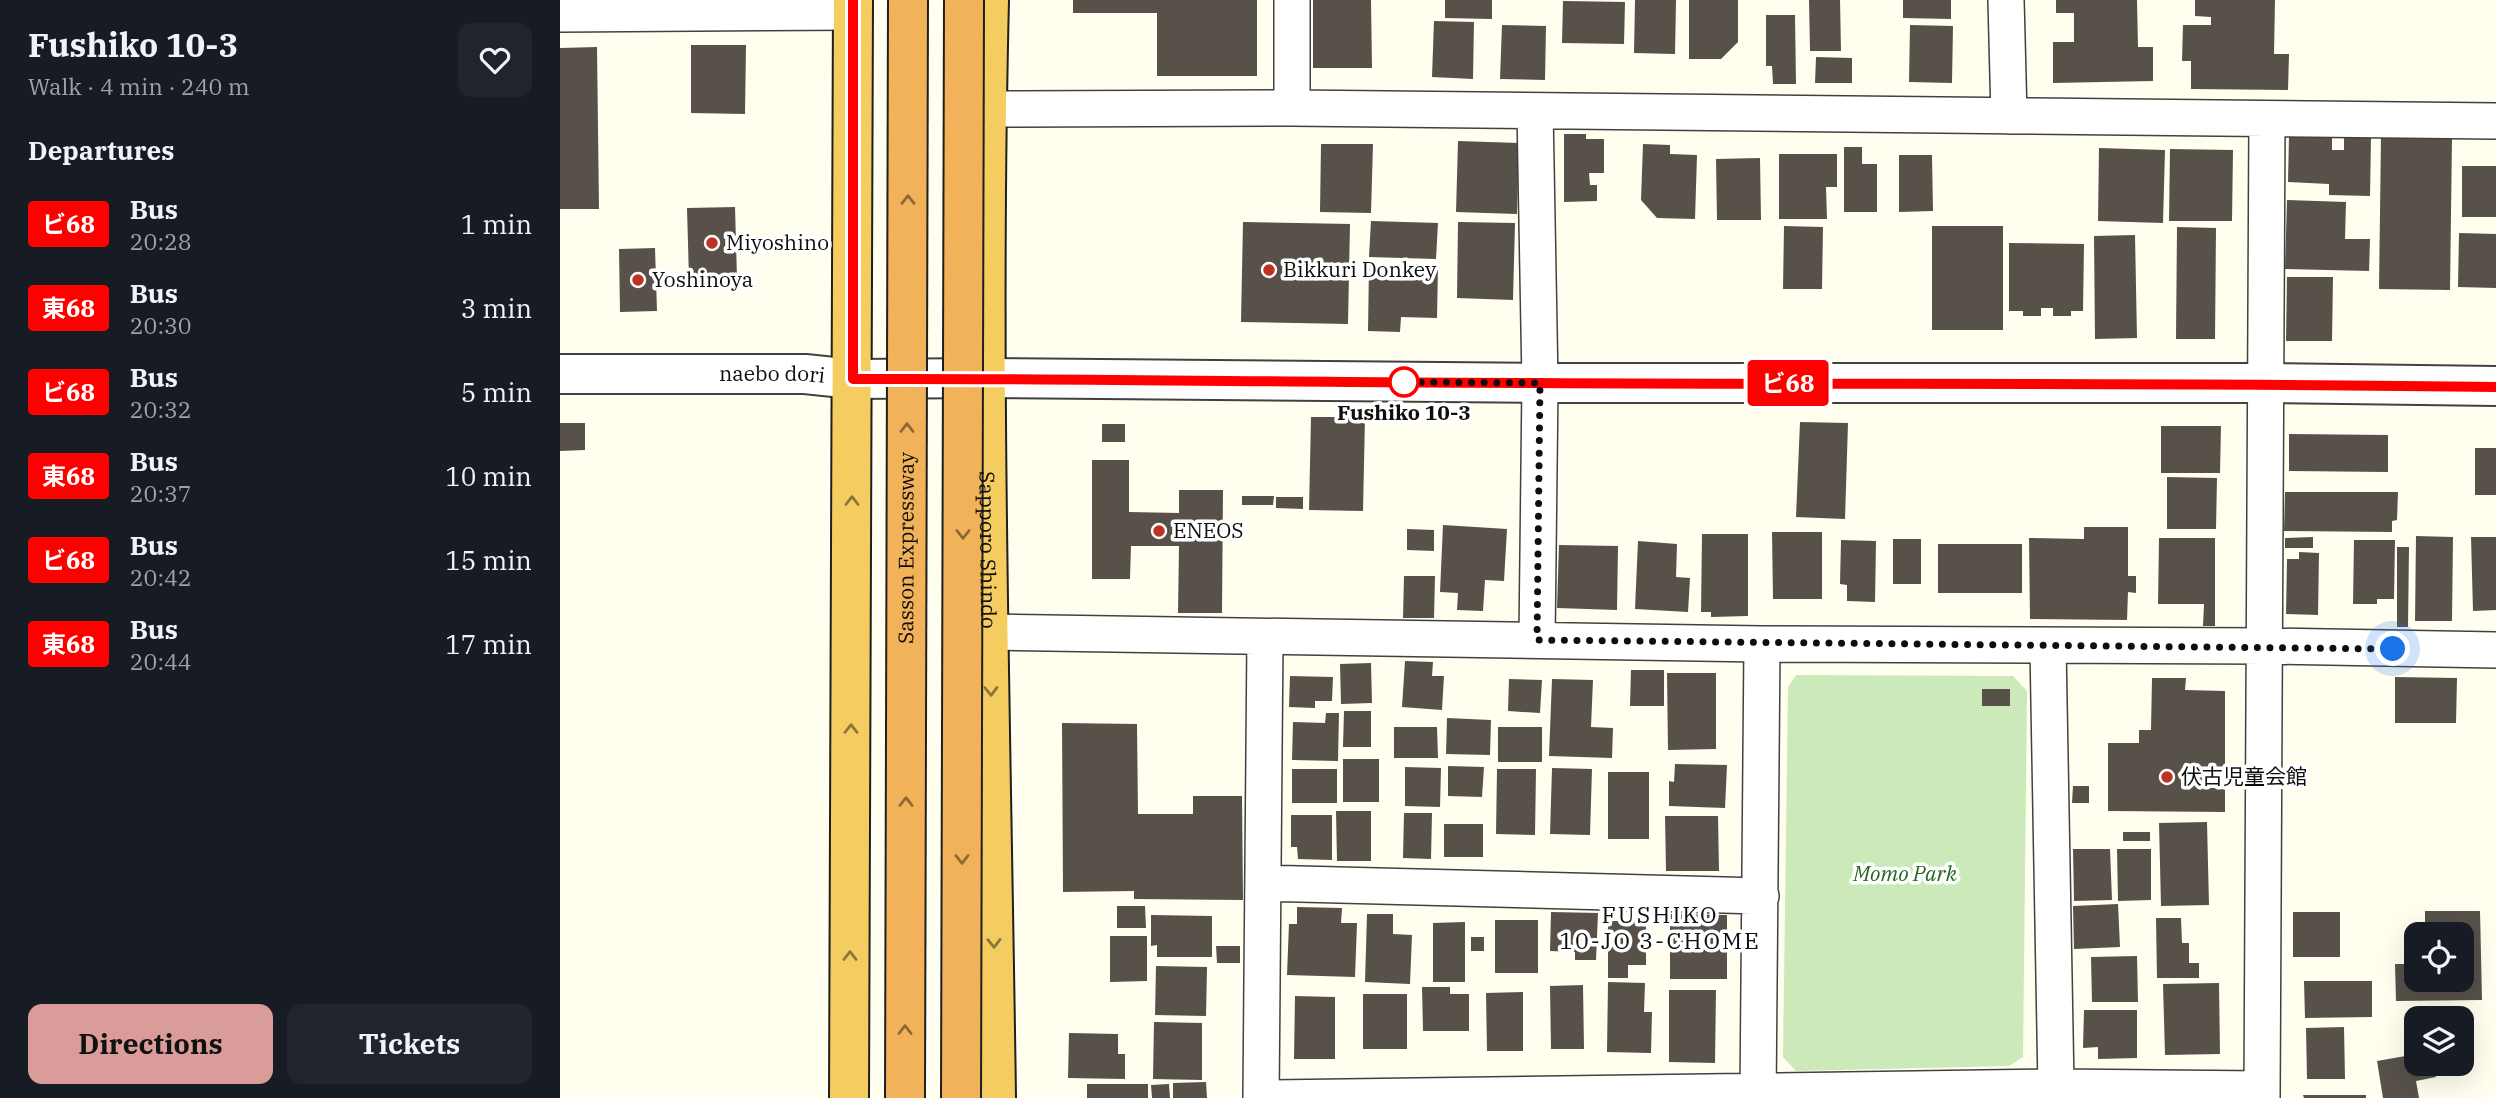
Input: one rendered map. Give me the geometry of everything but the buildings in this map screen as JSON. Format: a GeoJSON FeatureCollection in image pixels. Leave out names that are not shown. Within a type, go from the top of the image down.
{"type":"FeatureCollection","features":[{"type":"Feature","properties":{"kind":"highway","name":"Sasson Expressway"},"geometry":{"type":"LineString","coordinates":[[905,1098],[908,0]]}},
{"type":"Feature","properties":{"kind":"highway"},"geometry":{"type":"LineString","coordinates":[[961,1098],[964,0]]}},
{"type":"Feature","properties":{"kind":"highway","name":"Sapporo Shindo"},"geometry":{"type":"LineString","coordinates":[[989,0],[985,378],[996,1098]]}},
{"type":"Feature","properties":{"kind":"highway"},"geometry":{"type":"LineString","coordinates":[[849,1098],[853,6]]}},
{"type":"Feature","properties":{"kind":"street"},"geometry":{"type":"LineString","coordinates":[[1292,0],[1292,108]]}},
{"type":"Feature","properties":{"kind":"street"},"geometry":{"type":"LineString","coordinates":[[2006,0],[2009,116]]}},
{"type":"Feature","properties":{"kind":"street"},"geometry":{"type":"LineString","coordinates":[[560,14],[853,6]]}},
{"type":"Feature","properties":{"kind":"street"},"geometry":{"type":"LineString","coordinates":[[986,109],[1292,108],[2496,121]]}},
{"type":"Feature","properties":{"kind":"street"},"geometry":{"type":"LineString","coordinates":[[1535,111],[1540,383],[1537,640]]}},
{"type":"Feature","properties":{"kind":"street"},"geometry":{"type":"LineString","coordinates":[[1273,1098],[1758,1095],[2056,1087],[2262,1093],[2267,119]]}},
{"type":"Feature","properties":{"kind":"street","name":"naebo dori"},"geometry":{"type":"LineString","coordinates":[[560,374],[805,374],[853,379],[2496,386]]}},
{"type":"Feature","properties":{"kind":"street"},"geometry":{"type":"LineString","coordinates":[[990,632],[1762,644],[2265,646],[2496,650]]}},
{"type":"Feature","properties":{"kind":"street"},"geometry":{"type":"LineString","coordinates":[[1261,1098],[1265,638]]}},
{"type":"Feature","properties":{"kind":"street"},"geometry":{"type":"LineString","coordinates":[[1758,1095],[1762,644]]}},
{"type":"Feature","properties":{"kind":"street"},"geometry":{"type":"LineString","coordinates":[[2048,647],[2056,1087]]}},
{"type":"Feature","properties":{"kind":"street"},"geometry":{"type":"LineString","coordinates":[[1264,883],[1761,896]]}},
{"type":"Feature","properties":{"kind":"green space","name":"Momo Park"},"geometry":{"type":"Polygon","coordinates":[[[1796,675],[2013,676],[2027,691],[2023,1057],[2009,1066],[1796,1071],[1783,1057],[1788,687],[1796,675]]]}},
{"type":"Feature","properties":{"kind":"bus line","name":"ビ68"},"geometry":{"type":"LineString","coordinates":[[853,0],[853,379],[2266,383],[2496,387]]}},
{"type":"Feature","properties":{"kind":"place","name":"Miyoshino"},"geometry":{"type":"Point","coordinates":[712,243]}},
{"type":"Feature","properties":{"kind":"place","name":"Bikkuri Donkey"},"geometry":{"type":"Point","coordinates":[1269,270]}},
{"type":"Feature","properties":{"kind":"place","name":"Yoshinoya"},"geometry":{"type":"Point","coordinates":[638,280]}},
{"type":"Feature","properties":{"kind":"place","name":"Fushiko 10-3"},"geometry":{"type":"Point","coordinates":[1404,382]}},
{"type":"Feature","properties":{"kind":"place","name":"ENEOS"},"geometry":{"type":"Point","coordinates":[1159,531]}},
{"type":"Feature","properties":{"kind":"place","name":"伏古児童会館"},"geometry":{"type":"Point","coordinates":[2167,777]}},
{"type":"Feature","properties":{"kind":"district","name":"FUSHIKO 10-JO 3-CHOME"},"geometry":{"type":"Point","coordinates":[1660,928]}},
{"type":"Feature","properties":{"kind":"route"},"geometry":{"type":"LineString","coordinates":[[1404,382],[1400,382],[1540,383],[1537,640],[2393,649]]}}]}
